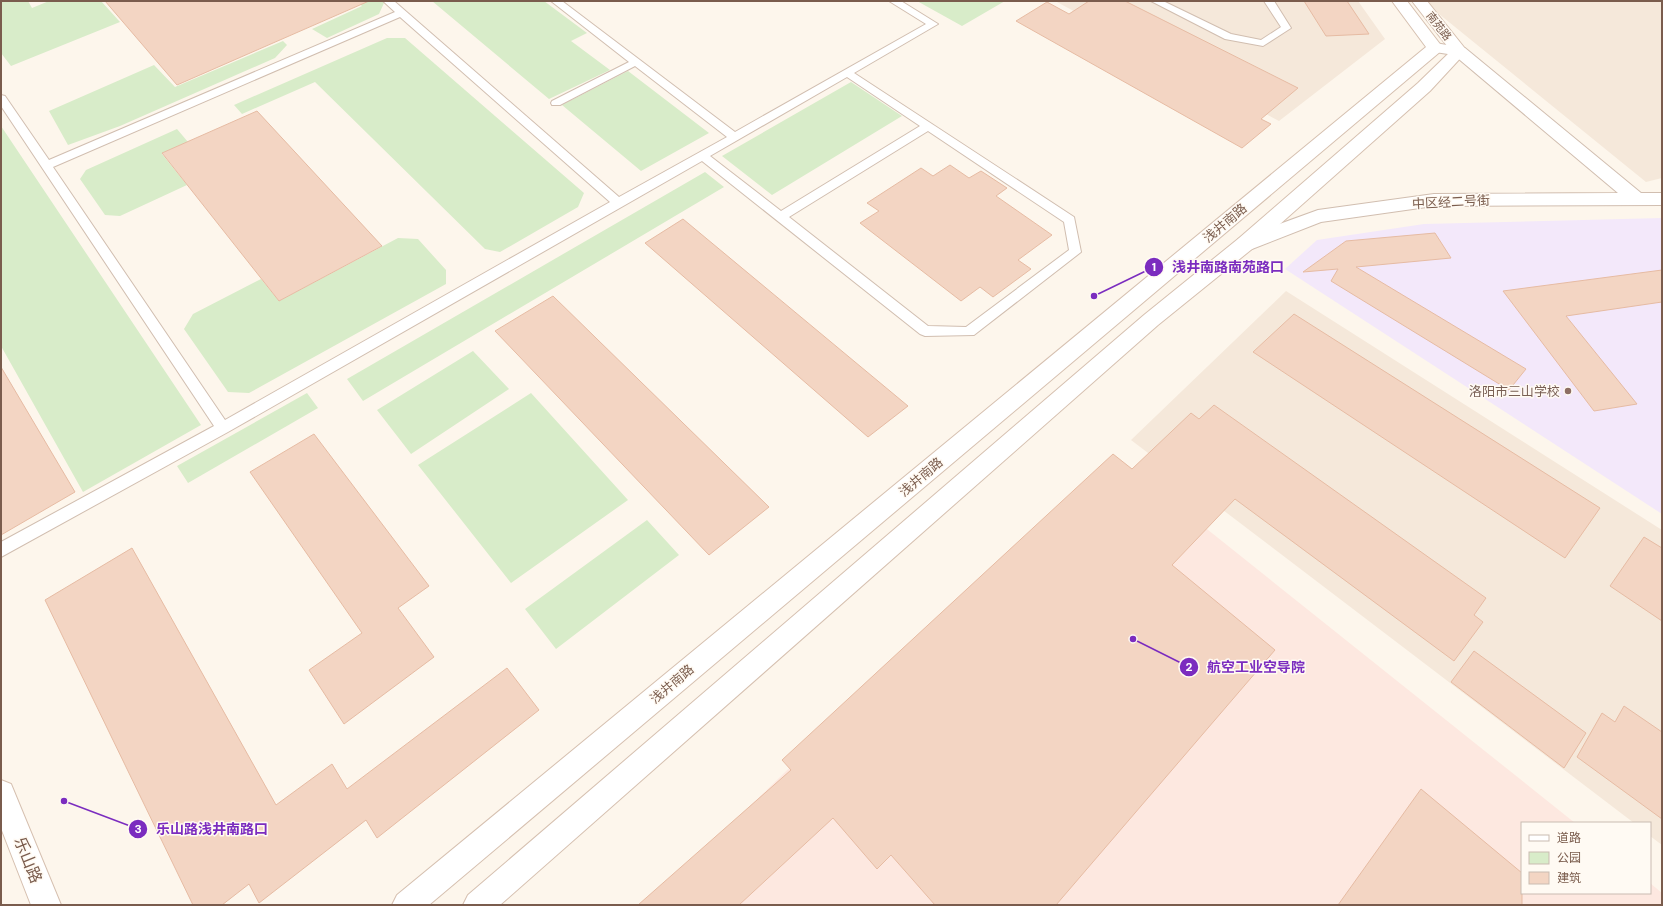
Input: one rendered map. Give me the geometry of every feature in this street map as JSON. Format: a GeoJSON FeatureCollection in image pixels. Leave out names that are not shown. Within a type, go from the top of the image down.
{"type":"FeatureCollection","features":[{"type":"Feature","properties":{"kind":"street","name":"南苑路"},"geometry":{"type":"LineString","coordinates":[[1399,1],[1449,52]]}},
{"type":"Feature","properties":{"kind":"street","name":"南苑路"},"geometry":{"type":"LineString","coordinates":[[1419,1],[1449,52]]}},
{"type":"Feature","properties":{"kind":"street"},"geometry":{"type":"LineString","coordinates":[[478,905],[1151,320],[1245,244],[1424,86],[1449,52],[1631,200]]}},
{"type":"Feature","properties":{"kind":"street","name":"浅井南路"},"geometry":{"type":"LineString","coordinates":[[407,905],[1449,52]]}},
{"type":"Feature","properties":{"kind":"street","name":"中区经二号街"},"geometry":{"type":"LineString","coordinates":[[1245,244],[1318,216],[1434,200],[1662,199]]}},
{"type":"Feature","properties":{"kind":"street","name":"乐山路"},"geometry":{"type":"LineString","coordinates":[[1,794],[46,905]]}},
{"type":"Feature","properties":{"kind":"lane"},"geometry":{"type":"LineString","coordinates":[[388,1],[618,203]]}},
{"type":"Feature","properties":{"kind":"lane"},"geometry":{"type":"LineString","coordinates":[[556,1],[734,137]]}},
{"type":"Feature","properties":{"kind":"lane"},"geometry":{"type":"LineString","coordinates":[[1,550],[223,428],[933,24],[894,1]]}},
{"type":"Feature","properties":{"kind":"lane"},"geometry":{"type":"LineString","coordinates":[[1161,2],[1228,37],[1263,43],[1286,28],[1269,1]]}},
{"type":"Feature","properties":{"kind":"lane"},"geometry":{"type":"LineString","coordinates":[[46,166],[401,13]]}},
{"type":"Feature","properties":{"kind":"lane"},"geometry":{"type":"LineString","coordinates":[[556,103],[636,62]]}},
{"type":"Feature","properties":{"kind":"lane"},"geometry":{"type":"LineString","coordinates":[[702,155],[925,331],[969,332],[1075,252],[1070,220],[847,73]]}},
{"type":"Feature","properties":{"kind":"lane"},"geometry":{"type":"LineString","coordinates":[[1,98],[223,428]]}},
{"type":"Feature","properties":{"kind":"lane"},"geometry":{"type":"LineString","coordinates":[[781,218],[928,126]]}},
{"type":"Feature","properties":{"kind":"shaded area"},"geometry":{"type":"Polygon","coordinates":[[[1055,1],[1358,1],[1385,39],[1279,121],[1055,1]]]}},
{"type":"Feature","properties":{"kind":"shaded area"},"geometry":{"type":"Polygon","coordinates":[[[1423,1],[1662,1],[1662,178],[1646,182],[1423,1]]]}},
{"type":"Feature","properties":{"kind":"shaded area","name":"洛阳市三山学校"},"geometry":{"type":"Polygon","coordinates":[[[1662,218],[1662,514],[1285,269],[1317,240],[1424,224],[1662,218]]]}},
{"type":"Feature","properties":{"kind":"shaded area"},"geometry":{"type":"Polygon","coordinates":[[[1286,291],[1662,530],[1662,845],[1651,837],[1651,822],[1633,822],[1131,440],[1286,291]]]}},
{"type":"Feature","properties":{"kind":"shaded area"},"geometry":{"type":"Polygon","coordinates":[[[1113,454],[1574,822],[1521,822],[1521,894],[1651,894],[1651,884],[1662,893],[1662,905],[648,905],[1113,454]]]}},
{"type":"Feature","properties":{"kind":"green space"},"geometry":{"type":"Polygon","coordinates":[[[1,1],[28,1],[32,8],[49,1],[101,1],[120,22],[11,66],[1,53],[1,1]]]}},
{"type":"Feature","properties":{"kind":"green space"},"geometry":{"type":"Polygon","coordinates":[[[356,1],[382,1],[384,3],[379,14],[327,38],[312,29],[362,6],[356,1]]]}},
{"type":"Feature","properties":{"kind":"green space"},"geometry":{"type":"Polygon","coordinates":[[[432,1],[544,1],[587,33],[571,41],[610,70],[549,99],[432,1]]]}},
{"type":"Feature","properties":{"kind":"green space"},"geometry":{"type":"Polygon","coordinates":[[[917,1],[1005,1],[962,26],[917,1]]]}},
{"type":"Feature","properties":{"kind":"green space"},"geometry":{"type":"Polygon","coordinates":[[[387,38],[405,38],[584,193],[578,207],[500,252],[485,249],[315,82],[242,114],[234,105],[387,38]]]}},
{"type":"Feature","properties":{"kind":"green space"},"geometry":{"type":"Polygon","coordinates":[[[283,41],[287,45],[275,58],[120,126],[68,145],[49,111],[154,65],[175,87],[283,41]]]}},
{"type":"Feature","properties":{"kind":"green space"},"geometry":{"type":"Polygon","coordinates":[[[628,71],[709,133],[641,171],[562,105],[628,71]]]}},
{"type":"Feature","properties":{"kind":"green space"},"geometry":{"type":"Polygon","coordinates":[[[851,82],[902,116],[772,195],[722,156],[851,82]]]}},
{"type":"Feature","properties":{"kind":"green space"},"geometry":{"type":"Polygon","coordinates":[[[1,126],[201,425],[83,492],[1,346],[1,126]]]}},
{"type":"Feature","properties":{"kind":"green space"},"geometry":{"type":"Polygon","coordinates":[[[177,129],[188,142],[162,154],[187,185],[120,216],[105,215],[80,179],[86,170],[177,129]]]}},
{"type":"Feature","properties":{"kind":"green space"},"geometry":{"type":"Polygon","coordinates":[[[705,172],[724,187],[363,401],[347,379],[705,172]]]}},
{"type":"Feature","properties":{"kind":"green space"},"geometry":{"type":"Polygon","coordinates":[[[398,238],[418,239],[446,270],[446,284],[249,393],[228,392],[184,329],[193,314],[261,279],[279,301],[398,238]]]}},
{"type":"Feature","properties":{"kind":"green space"},"geometry":{"type":"Polygon","coordinates":[[[473,351],[509,389],[411,454],[377,410],[473,351]]]}},
{"type":"Feature","properties":{"kind":"green space"},"geometry":{"type":"Polygon","coordinates":[[[307,393],[318,408],[188,483],[177,466],[307,393]]]}},
{"type":"Feature","properties":{"kind":"green space"},"geometry":{"type":"Polygon","coordinates":[[[531,393],[628,500],[511,583],[418,465],[531,393]]]}},
{"type":"Feature","properties":{"kind":"green space"},"geometry":{"type":"Polygon","coordinates":[[[647,520],[679,555],[556,649],[525,609],[647,520]]]}},
{"type":"Feature","properties":{"kind":"building"},"geometry":{"type":"Polygon","coordinates":[[[105,1],[369,1],[177,85],[105,1]]]}},
{"type":"Feature","properties":{"kind":"building"},"geometry":{"type":"Polygon","coordinates":[[[1089,1],[1125,1],[1298,88],[1261,119],[1271,124],[1242,148],[1016,21],[1047,2],[1069,14],[1089,1]]]}},
{"type":"Feature","properties":{"kind":"building"},"geometry":{"type":"Polygon","coordinates":[[[1304,1],[1347,1],[1369,34],[1326,36],[1304,1]]]}},
{"type":"Feature","properties":{"kind":"building"},"geometry":{"type":"Polygon","coordinates":[[[257,111],[382,246],[279,301],[162,153],[257,111]]]}},
{"type":"Feature","properties":{"kind":"building"},"geometry":{"type":"Polygon","coordinates":[[[950,165],[969,178],[981,171],[1007,188],[996,196],[1052,235],[1018,260],[1031,269],[993,297],[980,287],[961,301],[860,223],[879,211],[867,203],[921,168],[933,176],[950,165]]]}},
{"type":"Feature","properties":{"kind":"building"},"geometry":{"type":"Polygon","coordinates":[[[683,219],[908,406],[868,437],[645,243],[683,219]]]}},
{"type":"Feature","properties":{"kind":"building"},"geometry":{"type":"Polygon","coordinates":[[[1435,233],[1451,258],[1356,267],[1526,369],[1509,390],[1331,281],[1338,269],[1303,272],[1346,241],[1435,233]]]}},
{"type":"Feature","properties":{"kind":"building"},"geometry":{"type":"Polygon","coordinates":[[[1662,270],[1662,302],[1566,316],[1637,404],[1594,411],[1503,291],[1662,270]]]}},
{"type":"Feature","properties":{"kind":"building"},"geometry":{"type":"Polygon","coordinates":[[[553,296],[769,507],[709,555],[495,331],[553,296]]]}},
{"type":"Feature","properties":{"kind":"building"},"geometry":{"type":"Polygon","coordinates":[[[1294,314],[1600,508],[1565,558],[1253,352],[1294,314]]]}},
{"type":"Feature","properties":{"kind":"building"},"geometry":{"type":"Polygon","coordinates":[[[1,367],[75,492],[1,535],[1,367]]]}},
{"type":"Feature","properties":{"kind":"building"},"geometry":{"type":"Polygon","coordinates":[[[1214,405],[1486,598],[1474,615],[1483,622],[1454,661],[1235,499],[1172,565],[1275,650],[1056,905],[935,905],[891,855],[877,869],[833,818],[739,905],[638,905],[791,770],[782,760],[1113,454],[1132,469],[1191,413],[1199,419],[1214,405]]]}},
{"type":"Feature","properties":{"kind":"building"},"geometry":{"type":"Polygon","coordinates":[[[314,434],[429,586],[398,608],[434,657],[344,724],[309,670],[362,633],[250,472],[314,434]]]}},
{"type":"Feature","properties":{"kind":"building"},"geometry":{"type":"Polygon","coordinates":[[[1644,537],[1662,548],[1662,621],[1610,586],[1644,537]]]}},
{"type":"Feature","properties":{"kind":"building"},"geometry":{"type":"Polygon","coordinates":[[[132,548],[276,805],[332,764],[347,789],[507,668],[539,710],[377,838],[366,820],[259,903],[249,884],[222,905],[193,905],[45,600],[132,548]]]}},
{"type":"Feature","properties":{"kind":"building"},"geometry":{"type":"Polygon","coordinates":[[[1474,651],[1586,733],[1564,768],[1451,682],[1474,651]]]}},
{"type":"Feature","properties":{"kind":"building"},"geometry":{"type":"Polygon","coordinates":[[[1624,706],[1662,732],[1662,819],[1577,757],[1602,713],[1615,722],[1624,706]]]}},
{"type":"Feature","properties":{"kind":"building"},"geometry":{"type":"Polygon","coordinates":[[[1421,789],[1521,872],[1522,905],[1338,905],[1421,789]]]}},
{"type":"Feature","properties":{"kind":"place","name":"浅井南路南苑路口"},"geometry":{"type":"Point","coordinates":[1094,296]}},
{"type":"Feature","properties":{"kind":"place","name":"洛阳市三山学校"},"geometry":{"type":"Point","coordinates":[1568,391]}},
{"type":"Feature","properties":{"kind":"place","name":"航空工业空导院"},"geometry":{"type":"Point","coordinates":[1133,639]}},
{"type":"Feature","properties":{"kind":"place","name":"乐山路浅井南路口"},"geometry":{"type":"Point","coordinates":[64,801]}}]}
